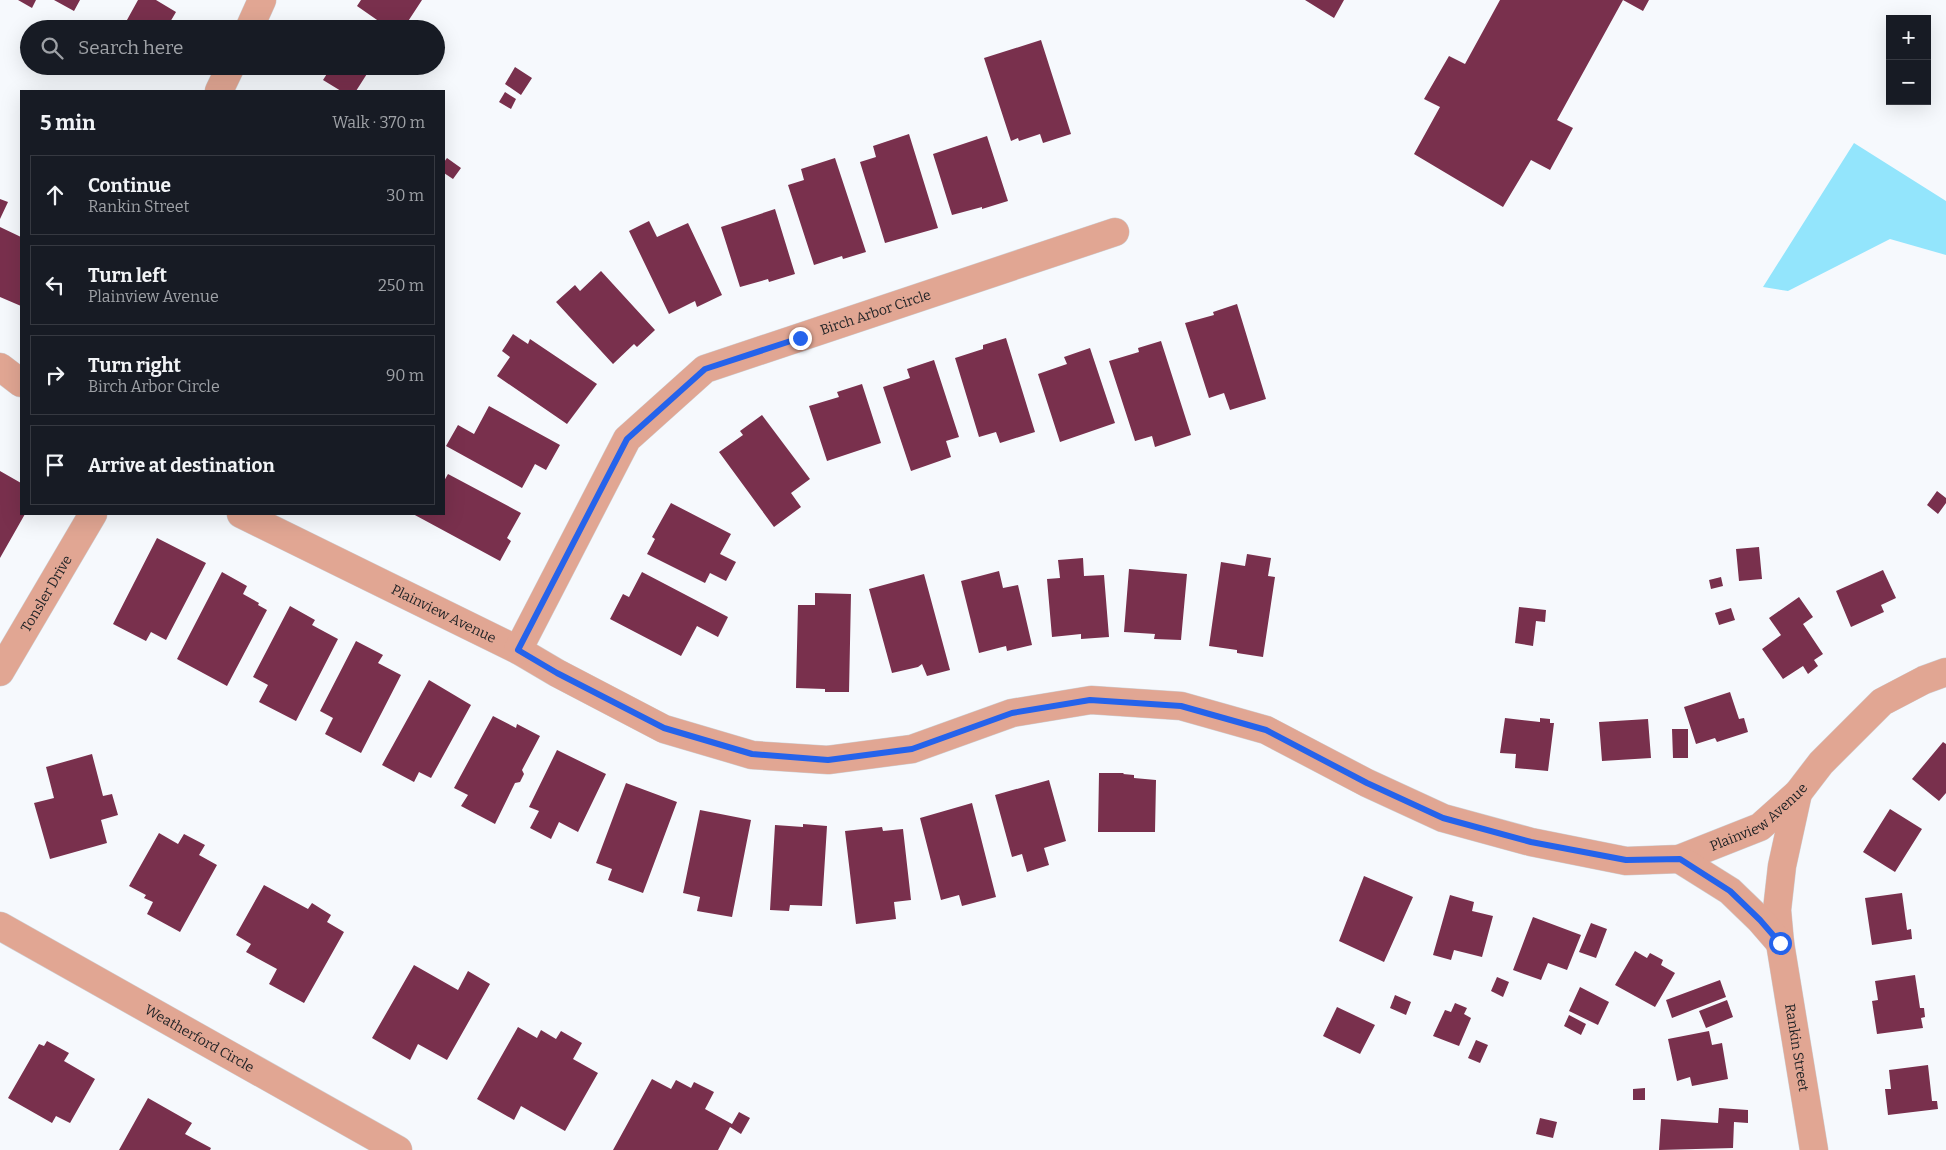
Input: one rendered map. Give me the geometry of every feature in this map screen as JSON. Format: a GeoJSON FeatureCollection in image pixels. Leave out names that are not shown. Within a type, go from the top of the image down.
{"type":"FeatureCollection","features":[{"type":"Feature","properties":{"kind":"street"},"geometry":{"type":"LineString","coordinates":[[253,20],[262,0]]}},
{"type":"Feature","properties":{"kind":"street"},"geometry":{"type":"LineString","coordinates":[[219,90],[227,75]]}},
{"type":"Feature","properties":{"kind":"street","name":"Birch Arbor Circle"},"geometry":{"type":"LineString","coordinates":[[518,650],[627,439],[705,369],[1114,232]]}},
{"type":"Feature","properties":{"kind":"street"},"geometry":{"type":"LineString","coordinates":[[0,367],[20,382]]}},
{"type":"Feature","properties":{"kind":"street","name":"Tonsler Drive"},"geometry":{"type":"LineString","coordinates":[[0,672],[92,515]]}},
{"type":"Feature","properties":{"kind":"street","name":"Plainview Avenue"},"geometry":{"type":"LineString","coordinates":[[243,515],[518,650],[557,673],[664,728],[752,754],[828,760],[912,749],[1012,713],[1090,700],[1181,706],[1266,730],[1367,783],[1443,818],[1531,842],[1626,860],[1680,859],[1760,827],[1798,793],[1822,763],[1882,702],[1924,680],[1946,672]]}},
{"type":"Feature","properties":{"kind":"street","name":"Rankin Street"},"geometry":{"type":"LineString","coordinates":[[1798,793],[1782,866],[1777,910],[1780,943],[1814,1150]]}},
{"type":"Feature","properties":{"kind":"street"},"geometry":{"type":"LineString","coordinates":[[1680,859],[1730,891],[1760,920],[1780,943]]}},
{"type":"Feature","properties":{"kind":"street","name":"Weatherford Circle"},"geometry":{"type":"LineString","coordinates":[[0,926],[398,1150]]}},
{"type":"Feature","properties":{"kind":"water"},"geometry":{"type":"Polygon","coordinates":[[[1854,143],[1946,201],[1946,255],[1890,239],[1788,291],[1763,287],[1854,143]]]}},
{"type":"Feature","properties":{"kind":"building"},"geometry":{"type":"Polygon","coordinates":[[[18,0],[36,0],[32,8],[18,0]]]}},
{"type":"Feature","properties":{"kind":"building"},"geometry":{"type":"Polygon","coordinates":[[[54,0],[80,0],[74,11],[54,0]]]}},
{"type":"Feature","properties":{"kind":"building"},"geometry":{"type":"Polygon","coordinates":[[[138,0],[156,0],[176,12],[171,20],[127,20],[138,0]]]}},
{"type":"Feature","properties":{"kind":"building"},"geometry":{"type":"Polygon","coordinates":[[[361,0],[422,0],[409,20],[377,20],[357,6],[361,0]]]}},
{"type":"Feature","properties":{"kind":"building"},"geometry":{"type":"Polygon","coordinates":[[[1305,0],[1344,0],[1334,18],[1305,0]]]}},
{"type":"Feature","properties":{"kind":"building"},"geometry":{"type":"Polygon","coordinates":[[[1500,0],[1623,0],[1557,120],[1573,128],[1550,170],[1531,160],[1503,207],[1414,154],[1440,107],[1424,99],[1449,56],[1465,64],[1500,0]]]}},
{"type":"Feature","properties":{"kind":"building"},"geometry":{"type":"Polygon","coordinates":[[[1623,0],[1649,0],[1643,11],[1623,0]]]}},
{"type":"Feature","properties":{"kind":"building"},"geometry":{"type":"Polygon","coordinates":[[[1041,40],[1071,134],[1043,143],[1040,134],[1019,141],[1018,138],[1011,141],[984,58],[1041,40]]]}},
{"type":"Feature","properties":{"kind":"building"},"geometry":{"type":"Polygon","coordinates":[[[515,67],[532,78],[521,95],[505,84],[515,67]]]}},
{"type":"Feature","properties":{"kind":"building"},"geometry":{"type":"Polygon","coordinates":[[[326,75],[366,75],[357,90],[339,90],[323,80],[326,75]]]}},
{"type":"Feature","properties":{"kind":"building"},"geometry":{"type":"Polygon","coordinates":[[[505,92],[516,99],[511,109],[499,102],[505,92]]]}},
{"type":"Feature","properties":{"kind":"building"},"geometry":{"type":"Polygon","coordinates":[[[909,134],[938,228],[885,243],[860,162],[876,157],[873,146],[909,134]]]}},
{"type":"Feature","properties":{"kind":"building"},"geometry":{"type":"Polygon","coordinates":[[[987,136],[1008,201],[952,215],[933,154],[987,136]]]}},
{"type":"Feature","properties":{"kind":"building"},"geometry":{"type":"Polygon","coordinates":[[[447,158],[461,168],[453,179],[445,174],[445,161],[447,158]]]}},
{"type":"Feature","properties":{"kind":"building"},"geometry":{"type":"Polygon","coordinates":[[[835,158],[866,252],[843,259],[842,256],[814,265],[788,185],[804,180],[801,169],[835,158]]]}},
{"type":"Feature","properties":{"kind":"building"},"geometry":{"type":"Polygon","coordinates":[[[0,199],[8,202],[0,219],[0,199]]]}},
{"type":"Feature","properties":{"kind":"building"},"geometry":{"type":"Polygon","coordinates":[[[775,209],[795,274],[769,282],[768,279],[740,287],[721,227],[775,209]]]}},
{"type":"Feature","properties":{"kind":"building"},"geometry":{"type":"Polygon","coordinates":[[[649,221],[657,237],[688,223],[722,295],[697,307],[695,301],[669,314],[629,231],[649,221]]]}},
{"type":"Feature","properties":{"kind":"building"},"geometry":{"type":"Polygon","coordinates":[[[0,227],[20,237],[20,306],[0,297],[0,227]]]}},
{"type":"Feature","properties":{"kind":"building"},"geometry":{"type":"Polygon","coordinates":[[[601,271],[655,330],[637,347],[634,344],[613,364],[556,302],[575,285],[580,291],[601,271]]]}},
{"type":"Feature","properties":{"kind":"building"},"geometry":{"type":"Polygon","coordinates":[[[1237,304],[1266,399],[1230,410],[1224,393],[1209,398],[1185,323],[1214,315],[1213,312],[1237,304]]]}},
{"type":"Feature","properties":{"kind":"building"},"geometry":{"type":"Polygon","coordinates":[[[513,334],[528,344],[530,339],[597,384],[567,424],[497,376],[510,357],[502,351],[513,334]]]}},
{"type":"Feature","properties":{"kind":"building"},"geometry":{"type":"Polygon","coordinates":[[[1006,338],[1035,432],[1000,443],[996,432],[979,437],[955,358],[983,349],[983,345],[1006,338]]]}},
{"type":"Feature","properties":{"kind":"building"},"geometry":{"type":"Polygon","coordinates":[[[1161,341],[1191,435],[1155,447],[1152,436],[1135,441],[1109,361],[1139,352],[1138,348],[1161,341]]]}},
{"type":"Feature","properties":{"kind":"building"},"geometry":{"type":"Polygon","coordinates":[[[1090,348],[1115,423],[1060,442],[1038,374],[1067,364],[1064,357],[1090,348]]]}},
{"type":"Feature","properties":{"kind":"building"},"geometry":{"type":"Polygon","coordinates":[[[934,360],[959,437],[946,441],[951,457],[911,471],[883,387],[910,378],[907,369],[934,360]]]}},
{"type":"Feature","properties":{"kind":"building"},"geometry":{"type":"Polygon","coordinates":[[[862,384],[881,443],[827,461],[809,406],[839,397],[837,392],[862,384]]]}},
{"type":"Feature","properties":{"kind":"building"},"geometry":{"type":"Polygon","coordinates":[[[489,406],[560,445],[546,470],[535,464],[522,488],[446,446],[458,425],[474,434],[489,406]]]}},
{"type":"Feature","properties":{"kind":"building"},"geometry":{"type":"Polygon","coordinates":[[[762,415],[810,479],[791,493],[801,507],[774,527],[719,452],[743,435],[740,431],[762,415]]]}},
{"type":"Feature","properties":{"kind":"building"},"geometry":{"type":"Polygon","coordinates":[[[0,471],[20,482],[20,515],[24,515],[0,558],[0,471]]]}},
{"type":"Feature","properties":{"kind":"building"},"geometry":{"type":"Polygon","coordinates":[[[448,474],[521,513],[507,538],[511,541],[500,561],[415,515],[445,515],[445,479],[448,474]]]}},
{"type":"Feature","properties":{"kind":"building"},"geometry":{"type":"Polygon","coordinates":[[[1937,491],[1946,498],[1946,503],[1938,514],[1927,505],[1937,491]]]}},
{"type":"Feature","properties":{"kind":"building"},"geometry":{"type":"Polygon","coordinates":[[[671,503],[731,534],[720,554],[736,562],[726,581],[710,573],[705,583],[647,554],[655,539],[652,537],[671,503]]]}},
{"type":"Feature","properties":{"kind":"building"},"geometry":{"type":"Polygon","coordinates":[[[157,538],[206,563],[166,640],[151,632],[146,641],[113,624],[157,538]]]}},
{"type":"Feature","properties":{"kind":"building"},"geometry":{"type":"Polygon","coordinates":[[[1759,547],[1762,579],[1739,581],[1736,549],[1759,547]]]}},
{"type":"Feature","properties":{"kind":"building"},"geometry":{"type":"Polygon","coordinates":[[[1247,554],[1271,558],[1268,576],[1275,577],[1263,657],[1237,653],[1237,650],[1209,646],[1221,562],[1245,566],[1247,554]]]}},
{"type":"Feature","properties":{"kind":"building"},"geometry":{"type":"Polygon","coordinates":[[[1083,558],[1084,576],[1104,575],[1109,637],[1081,639],[1081,634],[1052,637],[1047,579],[1060,578],[1058,560],[1083,558]]]}},
{"type":"Feature","properties":{"kind":"building"},"geometry":{"type":"Polygon","coordinates":[[[1129,569],[1187,574],[1181,640],[1154,639],[1155,634],[1124,632],[1129,569]]]}},
{"type":"Feature","properties":{"kind":"building"},"geometry":{"type":"Polygon","coordinates":[[[1883,570],[1896,598],[1881,605],[1884,612],[1851,627],[1836,591],[1883,570]]]}},
{"type":"Feature","properties":{"kind":"building"},"geometry":{"type":"Polygon","coordinates":[[[999,571],[1003,588],[1018,585],[1032,645],[1007,651],[1006,646],[979,653],[961,581],[999,571]]]}},
{"type":"Feature","properties":{"kind":"building"},"geometry":{"type":"Polygon","coordinates":[[[222,572],[247,586],[243,594],[267,610],[227,686],[177,659],[222,572]]]}},
{"type":"Feature","properties":{"kind":"building"},"geometry":{"type":"Polygon","coordinates":[[[642,572],[728,617],[718,637],[697,626],[681,656],[610,619],[623,594],[629,597],[642,572]]]}},
{"type":"Feature","properties":{"kind":"building"},"geometry":{"type":"Polygon","coordinates":[[[924,574],[950,670],[927,676],[922,664],[918,667],[892,673],[869,589],[924,574]]]}},
{"type":"Feature","properties":{"kind":"building"},"geometry":{"type":"Polygon","coordinates":[[[1721,577],[1723,586],[1711,589],[1709,580],[1721,577]]]}},
{"type":"Feature","properties":{"kind":"building"},"geometry":{"type":"Polygon","coordinates":[[[815,593],[851,594],[849,692],[825,692],[825,689],[796,688],[798,605],[815,605],[815,593]]]}},
{"type":"Feature","properties":{"kind":"building"},"geometry":{"type":"Polygon","coordinates":[[[1799,597],[1813,617],[1803,624],[1823,654],[1814,660],[1818,666],[1808,674],[1803,666],[1783,679],[1762,649],[1781,635],[1769,618],[1799,597]]]}},
{"type":"Feature","properties":{"kind":"building"},"geometry":{"type":"Polygon","coordinates":[[[290,606],[315,620],[312,625],[338,639],[296,721],[259,702],[268,685],[253,677],[290,606]]]}},
{"type":"Feature","properties":{"kind":"building"},"geometry":{"type":"Polygon","coordinates":[[[1519,607],[1546,610],[1545,622],[1536,621],[1533,646],[1515,643],[1519,607]]]}},
{"type":"Feature","properties":{"kind":"building"},"geometry":{"type":"Polygon","coordinates":[[[1731,608],[1735,620],[1719,625],[1715,613],[1731,608]]]}},
{"type":"Feature","properties":{"kind":"building"},"geometry":{"type":"Polygon","coordinates":[[[356,641],[383,655],[378,663],[401,675],[361,753],[325,734],[333,718],[320,711],[356,641]]]}},
{"type":"Feature","properties":{"kind":"building"},"geometry":{"type":"Polygon","coordinates":[[[429,680],[471,705],[431,778],[419,772],[414,782],[382,765],[429,680]]]}},
{"type":"Feature","properties":{"kind":"building"},"geometry":{"type":"Polygon","coordinates":[[[1730,692],[1739,719],[1744,718],[1748,732],[1717,742],[1715,738],[1696,744],[1684,707],[1730,692]]]}},
{"type":"Feature","properties":{"kind":"building"},"geometry":{"type":"Polygon","coordinates":[[[493,716],[516,728],[517,724],[540,736],[522,770],[524,774],[520,782],[515,783],[495,824],[461,806],[468,795],[454,788],[493,716]]]}},
{"type":"Feature","properties":{"kind":"building"},"geometry":{"type":"Polygon","coordinates":[[[1505,718],[1540,722],[1540,718],[1550,719],[1550,723],[1554,723],[1548,771],[1515,768],[1516,754],[1500,753],[1505,718]]]}},
{"type":"Feature","properties":{"kind":"building"},"geometry":{"type":"Polygon","coordinates":[[[1648,719],[1651,758],[1602,761],[1599,722],[1648,719]]]}},
{"type":"Feature","properties":{"kind":"building"},"geometry":{"type":"Polygon","coordinates":[[[1672,729],[1688,729],[1688,758],[1673,758],[1672,729]]]}},
{"type":"Feature","properties":{"kind":"building"},"geometry":{"type":"Polygon","coordinates":[[[1943,742],[1946,744],[1946,793],[1939,801],[1912,779],[1943,742]]]}},
{"type":"Feature","properties":{"kind":"building"},"geometry":{"type":"Polygon","coordinates":[[[557,750],[606,774],[578,832],[559,822],[551,839],[530,828],[539,811],[529,807],[557,750]]]}},
{"type":"Feature","properties":{"kind":"building"},"geometry":{"type":"Polygon","coordinates":[[[92,754],[103,796],[112,794],[118,815],[101,820],[107,843],[50,859],[34,803],[54,798],[46,767],[92,754]]]}},
{"type":"Feature","properties":{"kind":"building"},"geometry":{"type":"Polygon","coordinates":[[[1099,773],[1124,773],[1134,775],[1134,778],[1156,780],[1155,832],[1098,832],[1099,773]]]}},
{"type":"Feature","properties":{"kind":"building"},"geometry":{"type":"Polygon","coordinates":[[[1049,780],[1066,841],[1044,848],[1049,865],[1027,872],[1022,854],[1012,857],[995,795],[1049,780]]]}},
{"type":"Feature","properties":{"kind":"building"},"geometry":{"type":"Polygon","coordinates":[[[626,783],[677,802],[643,893],[608,880],[612,869],[596,863],[626,783]]]}},
{"type":"Feature","properties":{"kind":"building"},"geometry":{"type":"Polygon","coordinates":[[[972,803],[996,897],[962,906],[959,895],[941,900],[920,818],[972,803]]]}},
{"type":"Feature","properties":{"kind":"building"},"geometry":{"type":"Polygon","coordinates":[[[1890,809],[1922,829],[1895,872],[1863,852],[1890,809]]]}},
{"type":"Feature","properties":{"kind":"building"},"geometry":{"type":"Polygon","coordinates":[[[700,810],[751,820],[732,917],[697,911],[700,897],[683,893],[700,810]]]}},
{"type":"Feature","properties":{"kind":"building"},"geometry":{"type":"Polygon","coordinates":[[[803,824],[827,826],[822,906],[790,905],[789,911],[770,910],[775,825],[803,827],[803,824]]]}},
{"type":"Feature","properties":{"kind":"building"},"geometry":{"type":"Polygon","coordinates":[[[882,827],[883,831],[903,829],[911,900],[894,902],[896,919],[856,924],[845,831],[882,827]]]}},
{"type":"Feature","properties":{"kind":"building"},"geometry":{"type":"Polygon","coordinates":[[[159,833],[178,844],[184,834],[205,845],[199,855],[217,865],[180,932],[147,914],[153,902],[144,898],[146,895],[129,886],[159,833]]]}},
{"type":"Feature","properties":{"kind":"building"},"geometry":{"type":"Polygon","coordinates":[[[1364,876],[1413,897],[1384,962],[1339,941],[1364,876]]]}},
{"type":"Feature","properties":{"kind":"building"},"geometry":{"type":"Polygon","coordinates":[[[264,885],[308,909],[312,903],[331,915],[327,922],[344,932],[304,1003],[269,984],[277,969],[246,952],[251,944],[236,935],[264,885]]]}},
{"type":"Feature","properties":{"kind":"building"},"geometry":{"type":"Polygon","coordinates":[[[1902,893],[1907,930],[1911,929],[1912,939],[1872,945],[1865,898],[1902,893]]]}},
{"type":"Feature","properties":{"kind":"building"},"geometry":{"type":"Polygon","coordinates":[[[1450,895],[1474,902],[1472,911],[1493,916],[1482,957],[1454,950],[1451,960],[1433,955],[1450,895]]]}},
{"type":"Feature","properties":{"kind":"building"},"geometry":{"type":"Polygon","coordinates":[[[1533,917],[1581,935],[1567,970],[1548,963],[1541,980],[1513,970],[1533,917]]]}},
{"type":"Feature","properties":{"kind":"building"},"geometry":{"type":"Polygon","coordinates":[[[1591,923],[1607,929],[1596,958],[1579,952],[1591,923]]]}},
{"type":"Feature","properties":{"kind":"building"},"geometry":{"type":"Polygon","coordinates":[[[1635,951],[1647,958],[1650,953],[1663,960],[1661,965],[1675,973],[1655,1007],[1615,985],[1635,951]]]}},
{"type":"Feature","properties":{"kind":"building"},"geometry":{"type":"Polygon","coordinates":[[[414,965],[458,990],[468,971],[490,984],[447,1060],[418,1044],[410,1060],[372,1038],[414,965]]]}},
{"type":"Feature","properties":{"kind":"building"},"geometry":{"type":"Polygon","coordinates":[[[1915,975],[1920,1008],[1924,1008],[1925,1017],[1921,1018],[1923,1028],[1877,1034],[1872,1001],[1878,1000],[1875,981],[1915,975]]]}},
{"type":"Feature","properties":{"kind":"building"},"geometry":{"type":"Polygon","coordinates":[[[1497,977],[1509,982],[1503,997],[1491,991],[1497,977]]]}},
{"type":"Feature","properties":{"kind":"building"},"geometry":{"type":"Polygon","coordinates":[[[1720,980],[1726,997],[1672,1018],[1666,1000],[1720,980]]]}},
{"type":"Feature","properties":{"kind":"building"},"geometry":{"type":"Polygon","coordinates":[[[1580,987],[1609,1002],[1598,1025],[1569,1011],[1580,987]]]}},
{"type":"Feature","properties":{"kind":"building"},"geometry":{"type":"Polygon","coordinates":[[[1395,995],[1411,1002],[1406,1015],[1390,1008],[1395,995]]]}},
{"type":"Feature","properties":{"kind":"building"},"geometry":{"type":"Polygon","coordinates":[[[1727,1000],[1733,1017],[1706,1028],[1699,1011],[1727,1000]]]}},
{"type":"Feature","properties":{"kind":"building"},"geometry":{"type":"Polygon","coordinates":[[[1455,1003],[1467,1008],[1464,1014],[1471,1018],[1459,1046],[1433,1036],[1445,1010],[1451,1012],[1455,1003]]]}},
{"type":"Feature","properties":{"kind":"building"},"geometry":{"type":"Polygon","coordinates":[[[1337,1007],[1375,1025],[1360,1054],[1323,1036],[1337,1007]]]}},
{"type":"Feature","properties":{"kind":"building"},"geometry":{"type":"Polygon","coordinates":[[[1569,1015],[1586,1024],[1581,1035],[1564,1026],[1569,1015]]]}},
{"type":"Feature","properties":{"kind":"building"},"geometry":{"type":"Polygon","coordinates":[[[518,1027],[537,1038],[541,1030],[556,1039],[561,1031],[582,1043],[573,1059],[598,1073],[565,1131],[521,1106],[514,1120],[477,1099],[518,1027]]]}},
{"type":"Feature","properties":{"kind":"building"},"geometry":{"type":"Polygon","coordinates":[[[1709,1031],[1712,1045],[1722,1043],[1728,1079],[1692,1086],[1690,1077],[1677,1081],[1668,1039],[1709,1031]]]}},
{"type":"Feature","properties":{"kind":"building"},"geometry":{"type":"Polygon","coordinates":[[[1476,1040],[1488,1045],[1480,1063],[1468,1058],[1476,1040]]]}},
{"type":"Feature","properties":{"kind":"building"},"geometry":{"type":"Polygon","coordinates":[[[47,1041],[69,1053],[64,1061],[95,1079],[70,1123],[56,1116],[52,1123],[8,1098],[39,1044],[44,1046],[47,1041]]]}},
{"type":"Feature","properties":{"kind":"building"},"geometry":{"type":"Polygon","coordinates":[[[1928,1065],[1932,1101],[1937,1101],[1938,1109],[1888,1115],[1885,1089],[1891,1089],[1889,1070],[1928,1065]]]}},
{"type":"Feature","properties":{"kind":"building"},"geometry":{"type":"Polygon","coordinates":[[[652,1079],[671,1089],[676,1080],[691,1088],[694,1082],[714,1092],[705,1109],[732,1124],[739,1112],[750,1118],[741,1134],[730,1127],[718,1150],[613,1150],[652,1079]]]}},
{"type":"Feature","properties":{"kind":"building"},"geometry":{"type":"Polygon","coordinates":[[[1645,1088],[1645,1100],[1633,1100],[1633,1089],[1645,1088]]]}},
{"type":"Feature","properties":{"kind":"building"},"geometry":{"type":"Polygon","coordinates":[[[148,1098],[192,1123],[185,1134],[211,1148],[210,1150],[119,1150],[148,1098]]]}},
{"type":"Feature","properties":{"kind":"building"},"geometry":{"type":"Polygon","coordinates":[[[1719,1108],[1748,1110],[1748,1123],[1734,1122],[1733,1148],[1659,1150],[1661,1119],[1718,1123],[1719,1108]]]}},
{"type":"Feature","properties":{"kind":"building"},"geometry":{"type":"Polygon","coordinates":[[[1540,1118],[1557,1122],[1553,1138],[1536,1134],[1540,1118]]]}},
{"type":"Feature","properties":{"kind":"route"},"geometry":{"type":"LineString","coordinates":[[800,338],[705,369],[627,439],[518,650],[557,673],[664,728],[752,754],[828,760],[912,749],[1012,713],[1090,700],[1181,706],[1266,730],[1409,804],[1443,818],[1531,842],[1626,860],[1680,859],[1730,891],[1760,920],[1780,943]]}}]}
